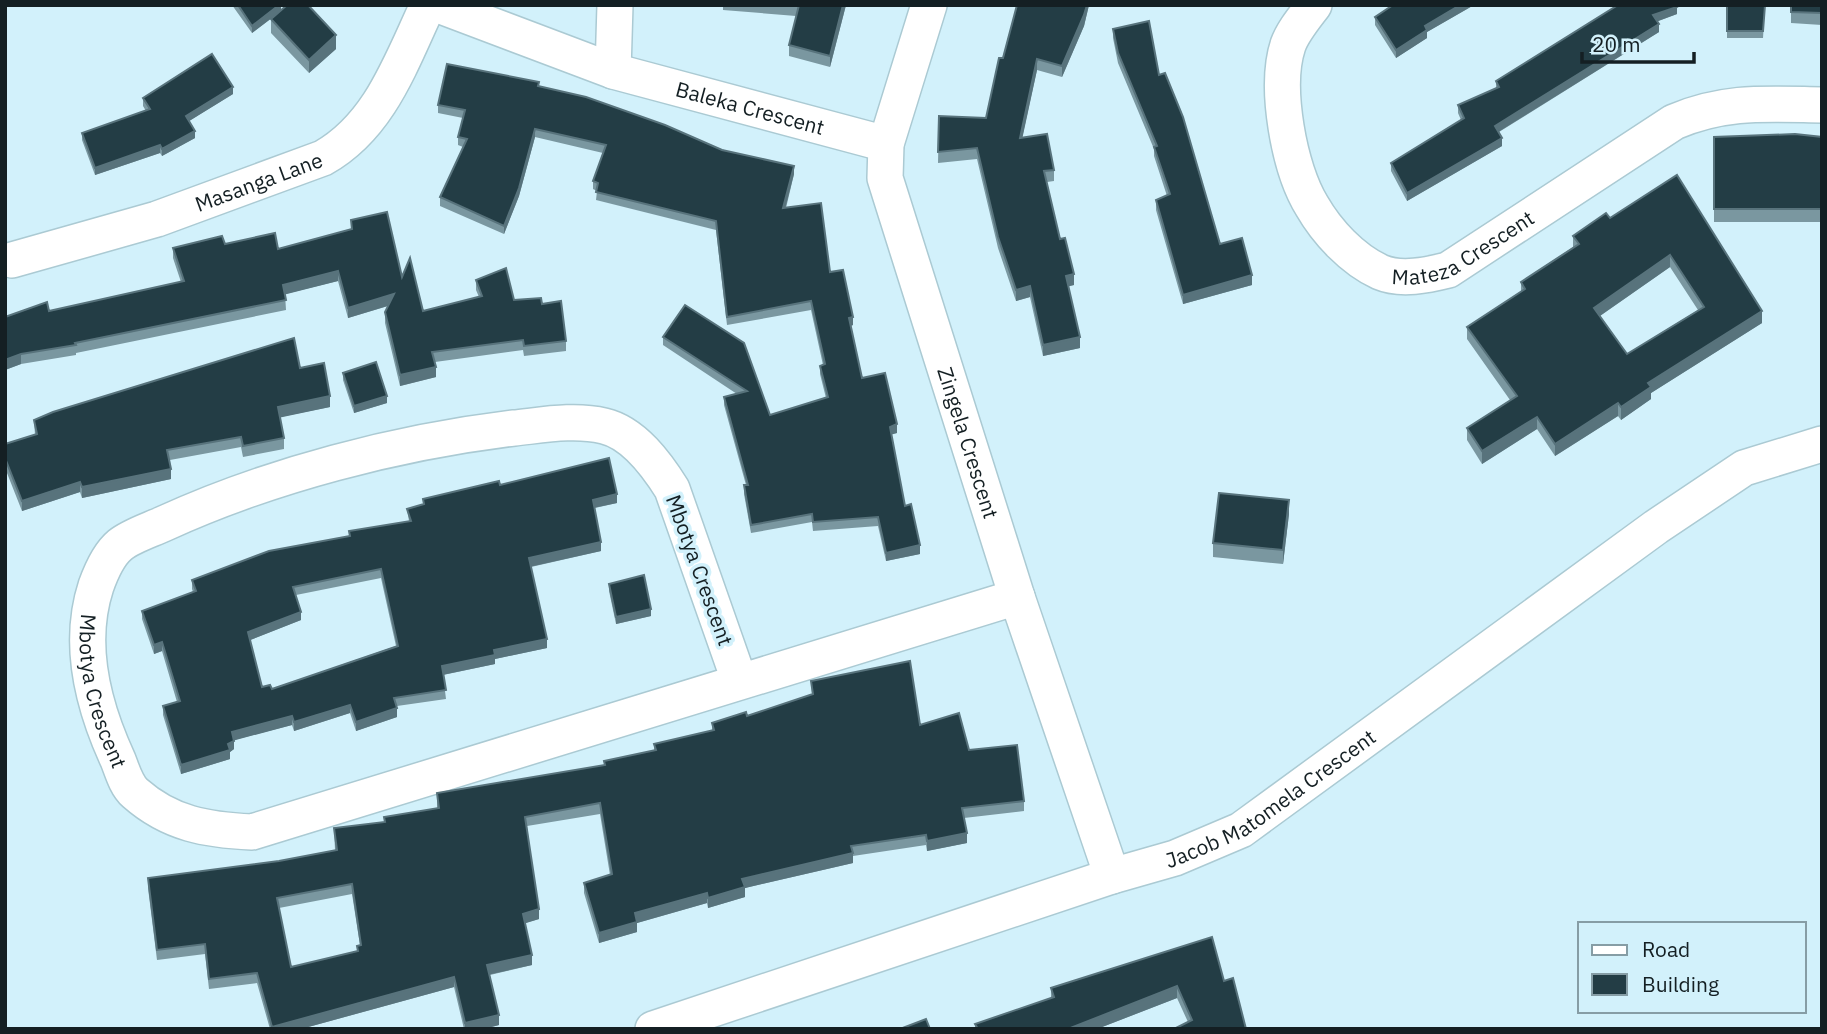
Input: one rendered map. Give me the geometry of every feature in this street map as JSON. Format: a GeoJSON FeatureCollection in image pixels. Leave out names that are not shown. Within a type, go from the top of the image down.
{"type":"FeatureCollection","features":[{"type":"Feature","properties":{"kind":"street","name":"Masanga Lane"},"geometry":{"type":"LineString","coordinates":[[12,260],[157,219],[323,158],[341,148],[371,117],[388,89],[428,5]]}},
{"type":"Feature","properties":{"kind":"street","name":"Baleka Crescent"},"geometry":{"type":"LineString","coordinates":[[438,5],[613,71],[886,144]]}},
{"type":"Feature","properties":{"kind":"street"},"geometry":{"type":"LineString","coordinates":[[613,71],[615,5]]}},
{"type":"Feature","properties":{"kind":"street","name":"Zingela Crescent"},"geometry":{"type":"LineString","coordinates":[[929,5],[886,144],[885,178],[894,214],[1017,597],[1112,876]]}},
{"type":"Feature","properties":{"kind":"street","name":"Mateza Crescent"},"geometry":{"type":"LineString","coordinates":[[1314,5],[1288,45],[1283,82],[1292,146],[1311,205],[1340,244],[1381,273],[1420,277],[1448,271],[1674,122],[1703,110],[1735,104],[1822,105]]}},
{"type":"Feature","properties":{"kind":"street","name":"Mbotya Crescent"},"geometry":{"type":"LineString","coordinates":[[738,680],[672,489],[655,463],[634,444],[607,426],[582,422],[448,436],[402,445],[193,510],[120,545],[102,569],[90,604],[87,635],[88,666],[94,695],[111,745],[132,791],[164,814],[209,830],[252,832],[738,680],[1017,597]]}},
{"type":"Feature","properties":{"kind":"street","name":"Jacob Matomela Crescent"},"geometry":{"type":"LineString","coordinates":[[653,1029],[1112,876],[1175,858],[1241,830],[1656,527],[1744,468],[1822,444]]}},
{"type":"Feature","properties":{"kind":"building"},"geometry":{"type":"Polygon","coordinates":[[[238,5],[279,5],[252,26],[238,5]]]}},
{"type":"Feature","properties":{"kind":"building"},"geometry":{"type":"Polygon","coordinates":[[[287,5],[308,5],[336,35],[309,60],[271,19],[287,5]]]}},
{"type":"Feature","properties":{"kind":"building"},"geometry":{"type":"Polygon","coordinates":[[[799,5],[843,5],[830,56],[789,45],[799,5]]]}},
{"type":"Feature","properties":{"kind":"building"},"geometry":{"type":"Polygon","coordinates":[[[1017,5],[1087,5],[1062,66],[1037,59],[1020,138],[1047,134],[1054,170],[1044,171],[1060,239],[1065,238],[1074,274],[1066,276],[1080,337],[1043,345],[1030,286],[1016,290],[998,237],[977,148],[938,152],[939,116],[986,118],[999,58],[1003,58],[1017,5]]]}},
{"type":"Feature","properties":{"kind":"building"},"geometry":{"type":"Polygon","coordinates":[[[1393,5],[1460,5],[1425,26],[1427,30],[1396,50],[1375,17],[1393,5]]]}},
{"type":"Feature","properties":{"kind":"building"},"geometry":{"type":"Polygon","coordinates":[[[1618,5],[1677,7],[1653,15],[1659,24],[1495,126],[1502,138],[1407,193],[1391,163],[1464,118],[1458,105],[1499,87],[1496,81],[1618,5]]]}},
{"type":"Feature","properties":{"kind":"building"},"geometry":{"type":"Polygon","coordinates":[[[1727,5],[1765,5],[1763,31],[1727,31],[1727,5]]]}},
{"type":"Feature","properties":{"kind":"building"},"geometry":{"type":"Polygon","coordinates":[[[1791,5],[1822,5],[1822,13],[1791,12],[1791,5]]]}},
{"type":"Feature","properties":{"kind":"building"},"geometry":{"type":"Polygon","coordinates":[[[1149,21],[1159,75],[1165,73],[1183,117],[1220,244],[1242,238],[1252,275],[1183,295],[1156,200],[1170,194],[1154,147],[1157,146],[1118,53],[1113,29],[1149,21]]]}},
{"type":"Feature","properties":{"kind":"building"},"geometry":{"type":"Polygon","coordinates":[[[212,54],[233,87],[186,116],[195,131],[162,149],[160,145],[95,168],[82,133],[150,109],[143,98],[212,54]]]}},
{"type":"Feature","properties":{"kind":"building"},"geometry":{"type":"Polygon","coordinates":[[[447,64],[539,82],[538,86],[586,97],[665,125],[722,150],[794,166],[783,208],[821,203],[830,272],[843,270],[853,317],[849,318],[862,378],[885,373],[897,424],[890,427],[905,506],[911,504],[920,545],[886,553],[878,517],[813,522],[812,514],[751,525],[744,485],[748,485],[724,397],[747,391],[663,337],[685,305],[744,343],[770,415],[828,397],[820,366],[825,364],[811,301],[727,317],[716,221],[596,192],[598,183],[593,181],[606,145],[535,129],[519,188],[504,226],[440,197],[467,139],[458,137],[465,110],[438,105],[447,64]]]}},
{"type":"Feature","properties":{"kind":"building"},"geometry":{"type":"Polygon","coordinates":[[[1795,134],[1822,137],[1822,209],[1714,209],[1714,137],[1795,134]]]}},
{"type":"Feature","properties":{"kind":"building"},"geometry":{"type":"Polygon","coordinates":[[[1677,175],[1762,311],[1648,383],[1651,387],[1621,407],[1618,403],[1555,444],[1537,417],[1482,451],[1467,428],[1517,396],[1467,327],[1525,289],[1521,282],[1579,244],[1573,236],[1606,213],[1610,218],[1677,175]],[[1670,255],[1594,308],[1627,354],[1704,307],[1670,255]]]}},
{"type":"Feature","properties":{"kind":"building"},"geometry":{"type":"Polygon","coordinates":[[[387,212],[402,277],[410,258],[423,311],[482,296],[476,280],[506,268],[514,300],[541,298],[542,304],[561,301],[566,341],[524,346],[523,340],[432,352],[436,367],[400,375],[385,312],[394,294],[348,308],[338,271],[283,285],[286,300],[75,343],[76,345],[21,354],[5,360],[5,317],[47,302],[49,311],[184,281],[173,248],[222,236],[225,244],[275,233],[278,249],[352,229],[351,220],[387,212]]]}},
{"type":"Feature","properties":{"kind":"building"},"geometry":{"type":"Polygon","coordinates":[[[294,338],[300,368],[324,363],[330,396],[278,407],[284,438],[243,446],[241,437],[167,450],[171,469],[82,487],[80,482],[22,501],[5,458],[5,444],[37,434],[34,420],[294,338]]]}},
{"type":"Feature","properties":{"kind":"building"},"geometry":{"type":"Polygon","coordinates":[[[376,362],[387,396],[354,406],[343,373],[376,362]]]}},
{"type":"Feature","properties":{"kind":"building"},"geometry":{"type":"Polygon","coordinates":[[[609,458],[617,494],[593,500],[601,542],[529,558],[547,639],[494,650],[495,655],[442,666],[446,690],[394,698],[397,708],[356,722],[350,705],[294,722],[292,716],[232,732],[234,741],[228,744],[230,750],[181,765],[163,706],[180,701],[162,642],[154,645],[142,611],[196,591],[192,580],[269,551],[350,536],[349,531],[411,521],[407,509],[424,504],[423,499],[499,481],[500,485],[609,458]],[[381,569],[293,587],[301,612],[248,632],[262,687],[270,685],[272,689],[398,646],[381,569]]]}},
{"type":"Feature","properties":{"kind":"building"},"geometry":{"type":"Polygon","coordinates":[[[1219,493],[1289,500],[1283,550],[1213,543],[1219,493]]]}},
{"type":"Feature","properties":{"kind":"building"},"geometry":{"type":"Polygon","coordinates":[[[644,575],[651,609],[616,617],[609,584],[644,575]]]}},
{"type":"Feature","properties":{"kind":"building"},"geometry":{"type":"Polygon","coordinates":[[[910,661],[920,725],[959,713],[969,750],[1017,745],[1024,801],[962,808],[967,833],[927,841],[926,835],[851,846],[853,853],[742,879],[745,887],[708,898],[707,893],[635,913],[637,922],[599,933],[584,883],[612,874],[600,803],[525,817],[539,909],[523,914],[532,955],[487,965],[499,1015],[465,1023],[454,977],[272,1027],[257,973],[209,979],[205,944],[157,950],[148,878],[279,861],[337,850],[334,828],[385,822],[384,817],[439,808],[437,793],[605,765],[604,761],[656,750],[654,744],[714,730],[712,723],[746,712],[747,716],[813,694],[811,681],[910,661]],[[352,884],[277,898],[291,967],[358,951],[357,946],[361,945],[352,884]]]}},
{"type":"Feature","properties":{"kind":"building"},"geometry":{"type":"Polygon","coordinates":[[[1212,937],[1224,981],[1233,978],[1246,1029],[1174,1029],[1192,1020],[1177,986],[1068,1029],[978,1029],[975,1024],[1054,997],[1051,988],[1212,937]]]}},
{"type":"Feature","properties":{"kind":"building"},"geometry":{"type":"Polygon","coordinates":[[[926,1019],[930,1029],[900,1029],[926,1019]]]}}]}
